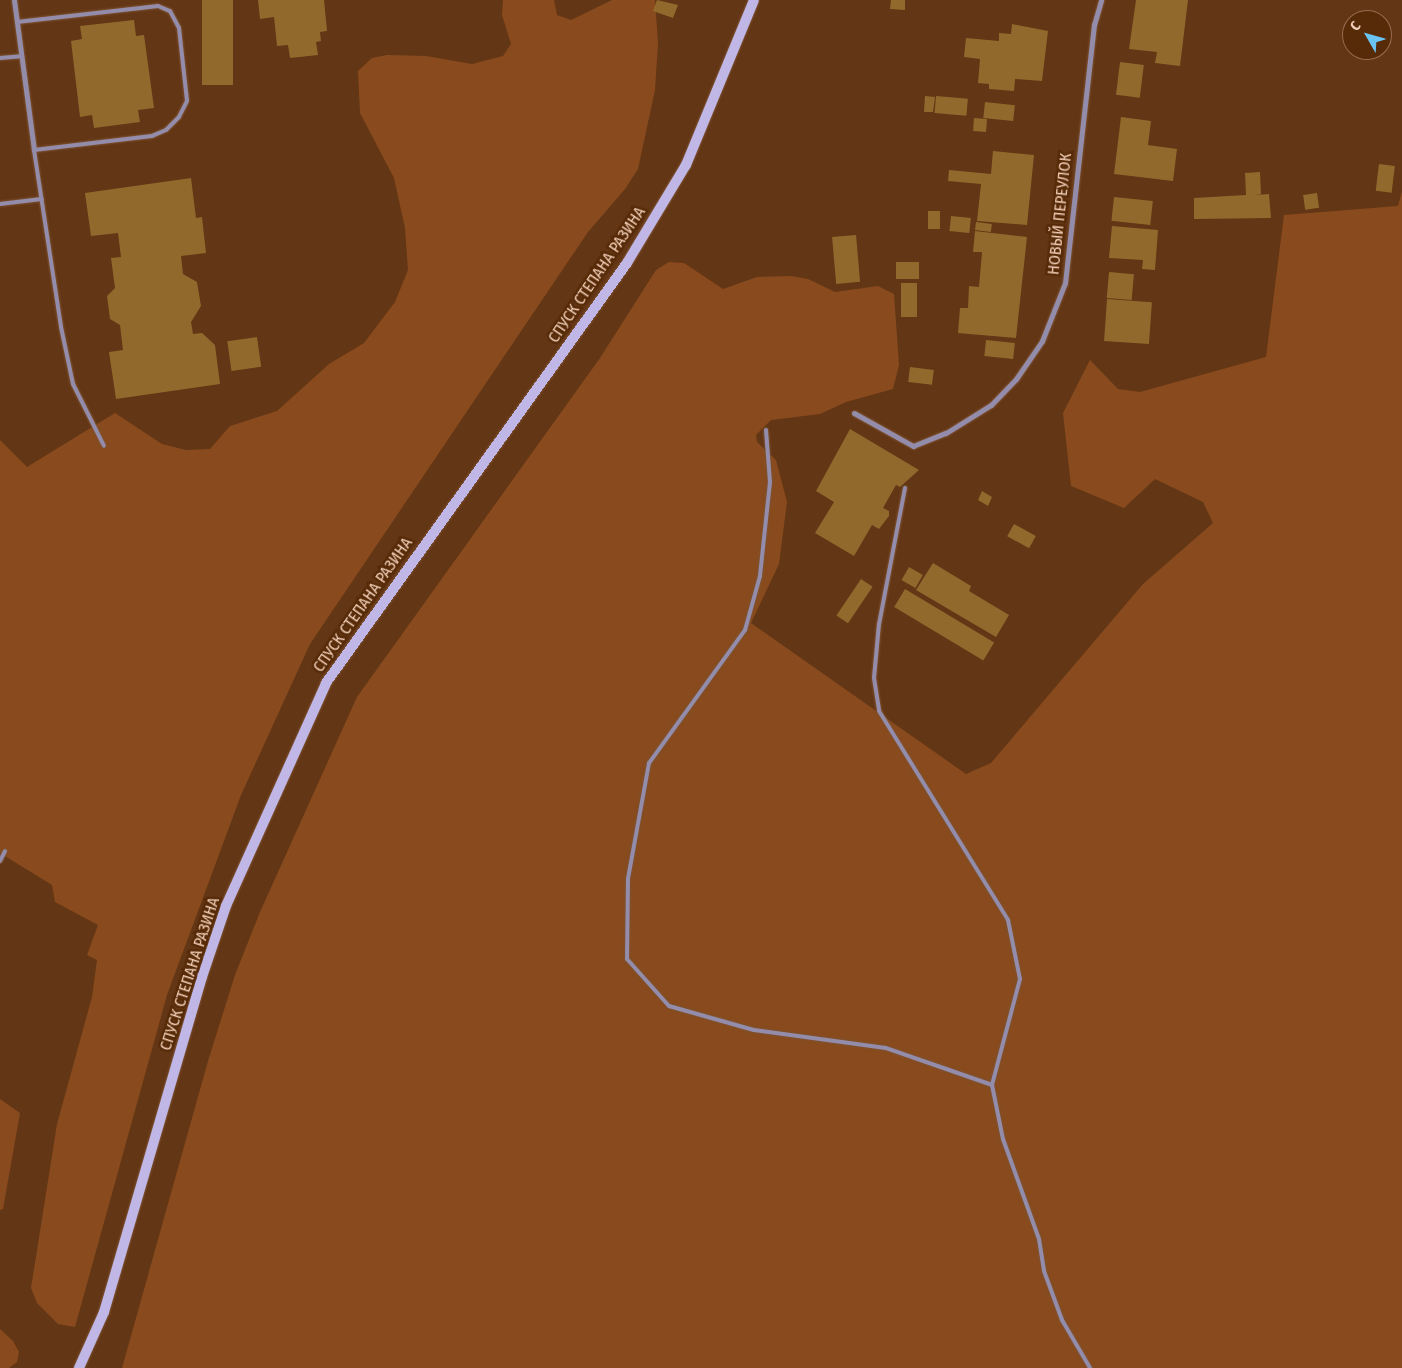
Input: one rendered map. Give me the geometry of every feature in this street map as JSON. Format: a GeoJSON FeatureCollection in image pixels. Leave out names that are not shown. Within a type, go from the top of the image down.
{"type":"FeatureCollection","features":[{"type":"Feature","properties":{"kind":"main road","name":"СПУСК СТЕПАНА РАЗИНА"},"geometry":{"type":"LineString","coordinates":[[79,1368],[86,1356],[104,1312],[202,978],[226,906],[326,683],[627,263],[686,165],[754,0]]}},
{"type":"Feature","properties":{"kind":"main road"},"geometry":{"type":"LineString","coordinates":[[72,1368],[86,1356]]}},
{"type":"Feature","properties":{"kind":"street"},"geometry":{"type":"LineString","coordinates":[[14,0],[34,150]]}},
{"type":"Feature","properties":{"kind":"street","name":"НОВЫЙ ПЕРЕУЛОК"},"geometry":{"type":"LineString","coordinates":[[854,413],[913,446],[946,433],[991,405],[1016,379],[1042,340],[1065,283],[1094,25],[1101,0]]}},
{"type":"Feature","properties":{"kind":"lane"},"geometry":{"type":"LineString","coordinates":[[17,22],[158,6],[170,11],[179,28],[187,101],[179,117],[166,130],[152,136],[34,150],[61,327],[74,384],[104,446]]}},
{"type":"Feature","properties":{"kind":"lane"},"geometry":{"type":"LineString","coordinates":[[0,58],[21,56]]}},
{"type":"Feature","properties":{"kind":"lane"},"geometry":{"type":"LineString","coordinates":[[0,204],[42,199]]}},
{"type":"Feature","properties":{"kind":"lane"},"geometry":{"type":"LineString","coordinates":[[766,430],[770,482],[760,576],[745,630],[649,763],[628,878],[627,959],[670,1006],[754,1030],[886,1048],[992,1085]]}},
{"type":"Feature","properties":{"kind":"lane"},"geometry":{"type":"LineString","coordinates":[[905,488],[879,624],[874,678],[879,711],[1008,920],[1020,980],[992,1085],[1003,1139],[1039,1238],[1044,1271],[1062,1320],[1090,1368]]}},
{"type":"Feature","properties":{"kind":"lane"},"geometry":{"type":"LineString","coordinates":[[0,861],[5,851]]}},
{"type":"Feature","properties":{"kind":"shaded area"},"geometry":{"type":"Polygon","coordinates":[[[503,0],[554,0],[557,15],[571,20],[612,0],[655,0],[658,43],[655,90],[638,169],[625,189],[588,232],[310,644],[241,795],[167,995],[75,1327],[58,1324],[37,1303],[31,1288],[57,1124],[92,997],[97,960],[87,955],[98,925],[55,902],[52,885],[0,853],[0,440],[27,467],[115,413],[162,444],[186,450],[210,449],[230,426],[277,411],[329,364],[364,343],[395,302],[408,270],[405,228],[394,178],[360,113],[358,71],[372,58],[387,55],[426,56],[472,64],[503,56],[511,44],[502,15],[503,0]]]}},
{"type":"Feature","properties":{"kind":"shaded area"},"geometry":{"type":"Polygon","coordinates":[[[1402,191],[1402,1368],[122,1368],[208,1061],[235,975],[260,912],[357,697],[600,358],[656,270],[669,262],[684,263],[723,289],[757,277],[791,276],[808,279],[835,292],[878,286],[894,294],[899,365],[893,389],[846,402],[820,414],[771,420],[756,435],[757,442],[776,460],[787,502],[779,564],[751,623],[966,774],[991,763],[1143,584],[1213,523],[1203,502],[1155,479],[1124,508],[1071,486],[1063,413],[1090,360],[1118,389],[1140,392],[1266,357],[1284,215],[1398,206],[1402,191]]]}},
{"type":"Feature","properties":{"kind":"shaded area"},"geometry":{"type":"Polygon","coordinates":[[[0,1099],[20,1113],[3,1209],[0,1210],[0,1099]]]}},
{"type":"Feature","properties":{"kind":"shaded area"},"geometry":{"type":"Polygon","coordinates":[[[0,1329],[13,1341],[19,1352],[17,1362],[9,1368],[0,1368],[0,1329]]]}},
{"type":"Feature","properties":{"kind":"building"},"geometry":{"type":"Polygon","coordinates":[[[202,0],[233,0],[233,85],[202,85],[202,0]]]}},
{"type":"Feature","properties":{"kind":"building"},"geometry":{"type":"Polygon","coordinates":[[[258,0],[324,0],[327,31],[320,32],[321,41],[316,42],[318,55],[290,58],[288,45],[277,46],[274,17],[260,19],[258,0]]]}},
{"type":"Feature","properties":{"kind":"building"},"geometry":{"type":"Polygon","coordinates":[[[657,0],[678,5],[673,18],[653,11],[657,0]]]}},
{"type":"Feature","properties":{"kind":"building"},"geometry":{"type":"Polygon","coordinates":[[[891,0],[905,0],[905,10],[890,9],[891,0]]]}},
{"type":"Feature","properties":{"kind":"building"},"geometry":{"type":"Polygon","coordinates":[[[1136,0],[1188,0],[1180,66],[1155,63],[1157,52],[1129,49],[1136,0]]]}},
{"type":"Feature","properties":{"kind":"building"},"geometry":{"type":"Polygon","coordinates":[[[134,20],[136,36],[144,35],[154,108],[138,110],[140,122],[94,128],[92,115],[80,117],[71,41],[82,39],[80,26],[134,20]]]}},
{"type":"Feature","properties":{"kind":"building"},"geometry":{"type":"Polygon","coordinates":[[[1012,24],[1048,31],[1042,81],[1015,79],[1014,91],[989,89],[989,84],[978,83],[980,59],[964,57],[966,38],[999,41],[999,33],[1011,34],[1012,24]]]}},
{"type":"Feature","properties":{"kind":"building"},"geometry":{"type":"Polygon","coordinates":[[[1120,62],[1144,65],[1140,98],[1116,95],[1120,62]]]}},
{"type":"Feature","properties":{"kind":"building"},"geometry":{"type":"Polygon","coordinates":[[[925,96],[935,97],[933,112],[924,112],[925,96]]]}},
{"type":"Feature","properties":{"kind":"building"},"geometry":{"type":"Polygon","coordinates":[[[936,96],[968,99],[966,116],[935,113],[936,96]]]}},
{"type":"Feature","properties":{"kind":"building"},"geometry":{"type":"Polygon","coordinates":[[[985,102],[1015,105],[1013,121],[983,118],[985,102]]]}},
{"type":"Feature","properties":{"kind":"building"},"geometry":{"type":"Polygon","coordinates":[[[1121,117],[1151,121],[1148,145],[1177,149],[1173,181],[1114,174],[1121,117]]]}},
{"type":"Feature","properties":{"kind":"building"},"geometry":{"type":"Polygon","coordinates":[[[974,118],[987,119],[986,132],[973,131],[974,118]]]}},
{"type":"Feature","properties":{"kind":"building"},"geometry":{"type":"Polygon","coordinates":[[[993,151],[1034,155],[1027,225],[977,221],[981,184],[948,181],[949,170],[991,174],[993,151]]]}},
{"type":"Feature","properties":{"kind":"building"},"geometry":{"type":"Polygon","coordinates":[[[1379,164],[1395,166],[1392,193],[1376,191],[1379,164]]]}},
{"type":"Feature","properties":{"kind":"building"},"geometry":{"type":"Polygon","coordinates":[[[1260,172],[1261,194],[1255,195],[1269,194],[1271,218],[1194,219],[1194,198],[1246,195],[1245,173],[1260,172]]]}},
{"type":"Feature","properties":{"kind":"building"},"geometry":{"type":"Polygon","coordinates":[[[191,178],[196,218],[202,217],[206,253],[181,256],[183,274],[197,282],[201,306],[191,322],[193,334],[202,333],[215,345],[220,384],[116,399],[109,352],[123,350],[120,325],[110,319],[107,296],[115,288],[111,258],[121,257],[118,233],[91,236],[85,193],[191,178]]]}},
{"type":"Feature","properties":{"kind":"building"},"geometry":{"type":"Polygon","coordinates":[[[1317,193],[1319,208],[1305,210],[1303,195],[1317,193]]]}},
{"type":"Feature","properties":{"kind":"building"},"geometry":{"type":"Polygon","coordinates":[[[1114,197],[1153,201],[1150,225],[1111,221],[1114,197]]]}},
{"type":"Feature","properties":{"kind":"building"},"geometry":{"type":"Polygon","coordinates":[[[928,211],[940,211],[940,229],[928,229],[928,211]]]}},
{"type":"Feature","properties":{"kind":"building"},"geometry":{"type":"Polygon","coordinates":[[[951,216],[971,218],[969,233],[949,231],[951,216]]]}},
{"type":"Feature","properties":{"kind":"building"},"geometry":{"type":"Polygon","coordinates":[[[976,222],[992,224],[991,232],[975,230],[976,222]]]}},
{"type":"Feature","properties":{"kind":"building"},"geometry":{"type":"Polygon","coordinates":[[[1112,226],[1158,230],[1155,270],[1142,269],[1143,260],[1109,258],[1112,226]]]}},
{"type":"Feature","properties":{"kind":"building"},"geometry":{"type":"Polygon","coordinates":[[[975,231],[1027,237],[1016,338],[958,333],[960,308],[968,308],[969,286],[979,287],[982,252],[973,252],[975,231]]]}},
{"type":"Feature","properties":{"kind":"building"},"geometry":{"type":"Polygon","coordinates":[[[856,235],[860,282],[836,284],[832,237],[856,235]]]}},
{"type":"Feature","properties":{"kind":"building"},"geometry":{"type":"Polygon","coordinates":[[[896,262],[919,262],[919,279],[896,279],[896,262]]]}},
{"type":"Feature","properties":{"kind":"building"},"geometry":{"type":"Polygon","coordinates":[[[1109,272],[1134,274],[1132,300],[1107,298],[1109,272]]]}},
{"type":"Feature","properties":{"kind":"building"},"geometry":{"type":"Polygon","coordinates":[[[901,283],[917,283],[917,317],[901,317],[901,283]]]}},
{"type":"Feature","properties":{"kind":"building"},"geometry":{"type":"Polygon","coordinates":[[[1107,299],[1152,302],[1149,344],[1104,341],[1107,299]]]}},
{"type":"Feature","properties":{"kind":"building"},"geometry":{"type":"Polygon","coordinates":[[[257,337],[261,367],[231,371],[227,341],[257,337]]]}},
{"type":"Feature","properties":{"kind":"building"},"geometry":{"type":"Polygon","coordinates":[[[986,340],[1015,343],[1013,359],[984,356],[986,340]]]}},
{"type":"Feature","properties":{"kind":"building"},"geometry":{"type":"Polygon","coordinates":[[[910,367],[934,370],[932,385],[908,382],[910,367]]]}},
{"type":"Feature","properties":{"kind":"building"},"geometry":{"type":"Polygon","coordinates":[[[850,429],[919,470],[900,487],[896,485],[883,508],[889,511],[889,516],[879,529],[872,525],[854,556],[815,533],[834,502],[816,491],[850,429]]]}},
{"type":"Feature","properties":{"kind":"building"},"geometry":{"type":"Polygon","coordinates":[[[982,491],[992,497],[988,506],[978,500],[982,491]]]}},
{"type":"Feature","properties":{"kind":"building"},"geometry":{"type":"Polygon","coordinates":[[[1014,524],[1036,536],[1029,548],[1007,536],[1014,524]]]}},
{"type":"Feature","properties":{"kind":"building"},"geometry":{"type":"Polygon","coordinates":[[[933,563],[971,586],[969,591],[1009,615],[996,637],[916,590],[933,563]]]}},
{"type":"Feature","properties":{"kind":"building"},"geometry":{"type":"Polygon","coordinates":[[[909,567],[923,575],[915,588],[902,580],[909,567]]]}},
{"type":"Feature","properties":{"kind":"building"},"geometry":{"type":"Polygon","coordinates":[[[861,579],[873,587],[848,623],[836,615],[861,579]]]}},
{"type":"Feature","properties":{"kind":"building"},"geometry":{"type":"Polygon","coordinates":[[[905,589],[994,643],[983,661],[894,607],[905,589]]]}}]}
